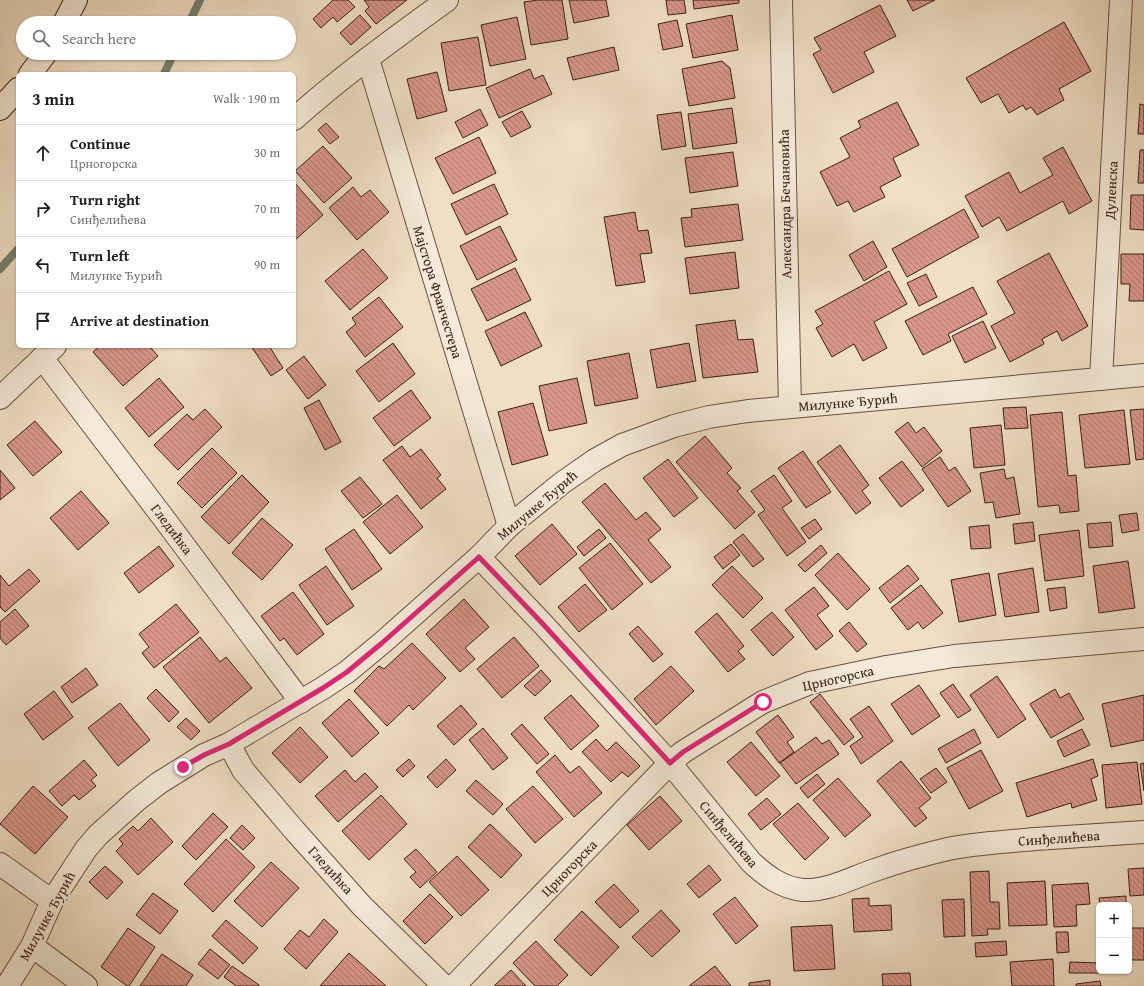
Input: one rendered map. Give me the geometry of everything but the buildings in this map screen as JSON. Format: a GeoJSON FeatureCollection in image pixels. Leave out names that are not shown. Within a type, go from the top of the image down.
{"type":"FeatureCollection","features":[{"type":"Feature","properties":{"kind":"street"},"geometry":{"type":"LineString","coordinates":[[68,16],[76,0]]}},
{"type":"Feature","properties":{"kind":"street"},"geometry":{"type":"LineString","coordinates":[[296,118],[317,99],[368,59],[447,0]]}},
{"type":"Feature","properties":{"kind":"street","name":"Александра Бечановића"},"geometry":{"type":"LineString","coordinates":[[781,0],[790,408]]}},
{"type":"Feature","properties":{"kind":"street","name":"Дуленска"},"geometry":{"type":"LineString","coordinates":[[1101,380],[1121,0]]}},
{"type":"Feature","properties":{"kind":"street","name":"Мајстора Франчестера"},"geometry":{"type":"LineString","coordinates":[[368,59],[509,526]]}},
{"type":"Feature","properties":{"kind":"street"},"geometry":{"type":"LineString","coordinates":[[32,72],[41,60]]}},
{"type":"Feature","properties":{"kind":"street"},"geometry":{"type":"LineString","coordinates":[[0,109],[16,91]]}},
{"type":"Feature","properties":{"kind":"street"},"geometry":{"type":"LineString","coordinates":[[0,398],[48,352]]}},
{"type":"Feature","properties":{"kind":"street","name":"Гледићка"},"geometry":{"type":"LineString","coordinates":[[48,352],[162,516],[301,702]]}},
{"type":"Feature","properties":{"kind":"street","name":"Милунке Ђурић"},"geometry":{"type":"LineString","coordinates":[[7,986],[32,946],[52,901],[86,849],[98,835],[137,800],[159,783],[199,758],[229,744],[301,702],[347,672],[479,557],[509,526],[562,483],[594,460],[622,445],[674,426],[748,411],[1144,375]]}},
{"type":"Feature","properties":{"kind":"street","name":"Синђелићева"},"geometry":{"type":"LineString","coordinates":[[479,557],[542,623],[670,763],[751,862],[775,882],[788,888],[818,890],[832,887],[872,871],[912,858],[982,843],[1144,832]]}},
{"type":"Feature","properties":{"kind":"street","name":"Црногорска"},"geometry":{"type":"LineString","coordinates":[[454,986],[670,763],[683,752],[763,702],[810,683],[886,667],[954,656],[1144,639]]}},
{"type":"Feature","properties":{"kind":"street","name":"Гледићка"},"geometry":{"type":"LineString","coordinates":[[229,744],[243,770],[295,831],[362,906],[444,986]]}},
{"type":"Feature","properties":{"kind":"street"},"geometry":{"type":"LineString","coordinates":[[0,864],[52,901]]}},
{"type":"Feature","properties":{"kind":"street"},"geometry":{"type":"LineString","coordinates":[[32,946],[86,986]]}},
{"type":"Feature","properties":{"kind":"waterway"},"geometry":{"type":"LineString","coordinates":[[192,16],[200,0]]}},
{"type":"Feature","properties":{"kind":"waterway"},"geometry":{"type":"LineString","coordinates":[[165,72],[171,60]]}},
{"type":"Feature","properties":{"kind":"waterway"},"geometry":{"type":"LineString","coordinates":[[0,269],[16,251]]}},
{"type":"Feature","properties":{"kind":"route"},"geometry":{"type":"LineString","coordinates":[[183,767],[204,755],[229,744],[347,672],[479,557],[542,623],[670,763],[683,752],[763,702]]}}]}
